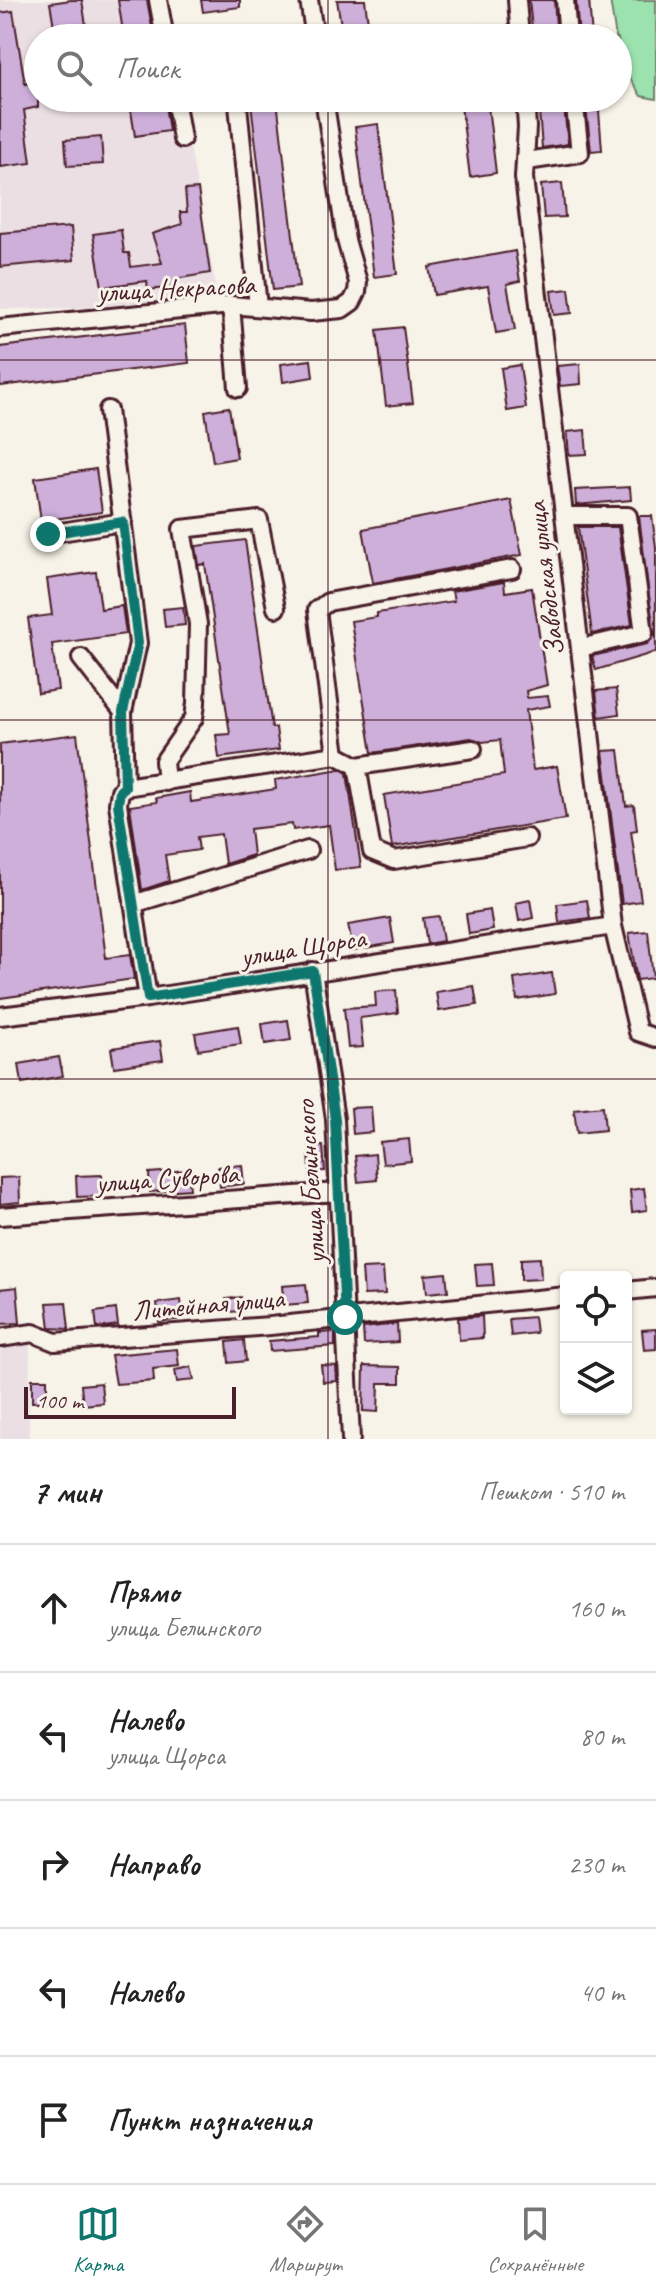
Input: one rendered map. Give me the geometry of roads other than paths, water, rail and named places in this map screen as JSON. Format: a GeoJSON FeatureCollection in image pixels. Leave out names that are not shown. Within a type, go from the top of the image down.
{"type":"FeatureCollection","features":[{"type":"Feature","properties":{"kind":"street"},"geometry":{"type":"LineString","coordinates":[[158,0],[162,24]]}},
{"type":"Feature","properties":{"kind":"street"},"geometry":{"type":"LineString","coordinates":[[309,0],[313,24]]}},
{"type":"Feature","properties":{"kind":"street"},"geometry":{"type":"LineString","coordinates":[[517,0],[519,24]]}},
{"type":"Feature","properties":{"kind":"street"},"geometry":{"type":"LineString","coordinates":[[565,0],[567,24]]}},
{"type":"Feature","properties":{"kind":"street"},"geometry":{"type":"LineString","coordinates":[[177,112],[182,139]]}},
{"type":"Feature","properties":{"kind":"street"},"geometry":{"type":"LineString","coordinates":[[239,112],[258,307]]}},
{"type":"Feature","properties":{"kind":"street","name":"улица Некрасова"},"geometry":{"type":"LineString","coordinates":[[0,328],[231,305],[311,312],[342,309],[352,302],[358,282],[346,240],[326,112]]}},
{"type":"Feature","properties":{"kind":"street","name":"Заводская улица"},"geometry":{"type":"LineString","coordinates":[[525,112],[527,161],[524,178],[613,926],[638,1032],[656,1038]]}},
{"type":"Feature","properties":{"kind":"street"},"geometry":{"type":"LineString","coordinates":[[527,161],[580,153],[576,112]]}},
{"type":"Feature","properties":{"kind":"street"},"geometry":{"type":"LineString","coordinates":[[231,305],[238,388]]}},
{"type":"Feature","properties":{"kind":"street"},"geometry":{"type":"LineString","coordinates":[[108,410],[138,643],[123,712],[125,787]]}},
{"type":"Feature","properties":{"kind":"street"},"geometry":{"type":"LineString","coordinates":[[564,516],[628,516],[644,633],[580,648]]}},
{"type":"Feature","properties":{"kind":"street"},"geometry":{"type":"LineString","coordinates":[[166,782],[164,761],[194,718],[196,703],[198,624],[182,529],[259,520],[276,608]]}},
{"type":"Feature","properties":{"kind":"street"},"geometry":{"type":"LineString","coordinates":[[48,534],[123,522]]}},
{"type":"Feature","properties":{"kind":"street"},"geometry":{"type":"LineString","coordinates":[[336,755],[317,610],[328,602],[512,569]]}},
{"type":"Feature","properties":{"kind":"street"},"geometry":{"type":"LineString","coordinates":[[81,658],[123,712]]}},
{"type":"Feature","properties":{"kind":"street"},"geometry":{"type":"LineString","coordinates":[[148,998],[118,804],[120,791],[125,787],[336,755],[357,766],[473,749]]}},
{"type":"Feature","properties":{"kind":"street"},"geometry":{"type":"LineString","coordinates":[[357,766],[372,851],[394,860],[527,838]]}},
{"type":"Feature","properties":{"kind":"street"},"geometry":{"type":"LineString","coordinates":[[133,904],[308,850]]}},
{"type":"Feature","properties":{"kind":"street","name":"улица Щорса"},"geometry":{"type":"LineString","coordinates":[[0,1016],[148,998],[613,926]]}},
{"type":"Feature","properties":{"kind":"street","name":"улица Белинского"},"geometry":{"type":"LineString","coordinates":[[313,971],[335,1119],[351,1439]]}},
{"type":"Feature","properties":{"kind":"street","name":"улица Суворова"},"geometry":{"type":"LineString","coordinates":[[0,1216],[338,1192]]}},
{"type":"Feature","properties":{"kind":"street"},"geometry":{"type":"LineString","coordinates":[[632,1290],[656,1288]]}},
{"type":"Feature","properties":{"kind":"street","name":"Литейная улица"},"geometry":{"type":"LineString","coordinates":[[0,1338],[33,1333],[55,1342],[270,1326],[560,1297]]}}]}
